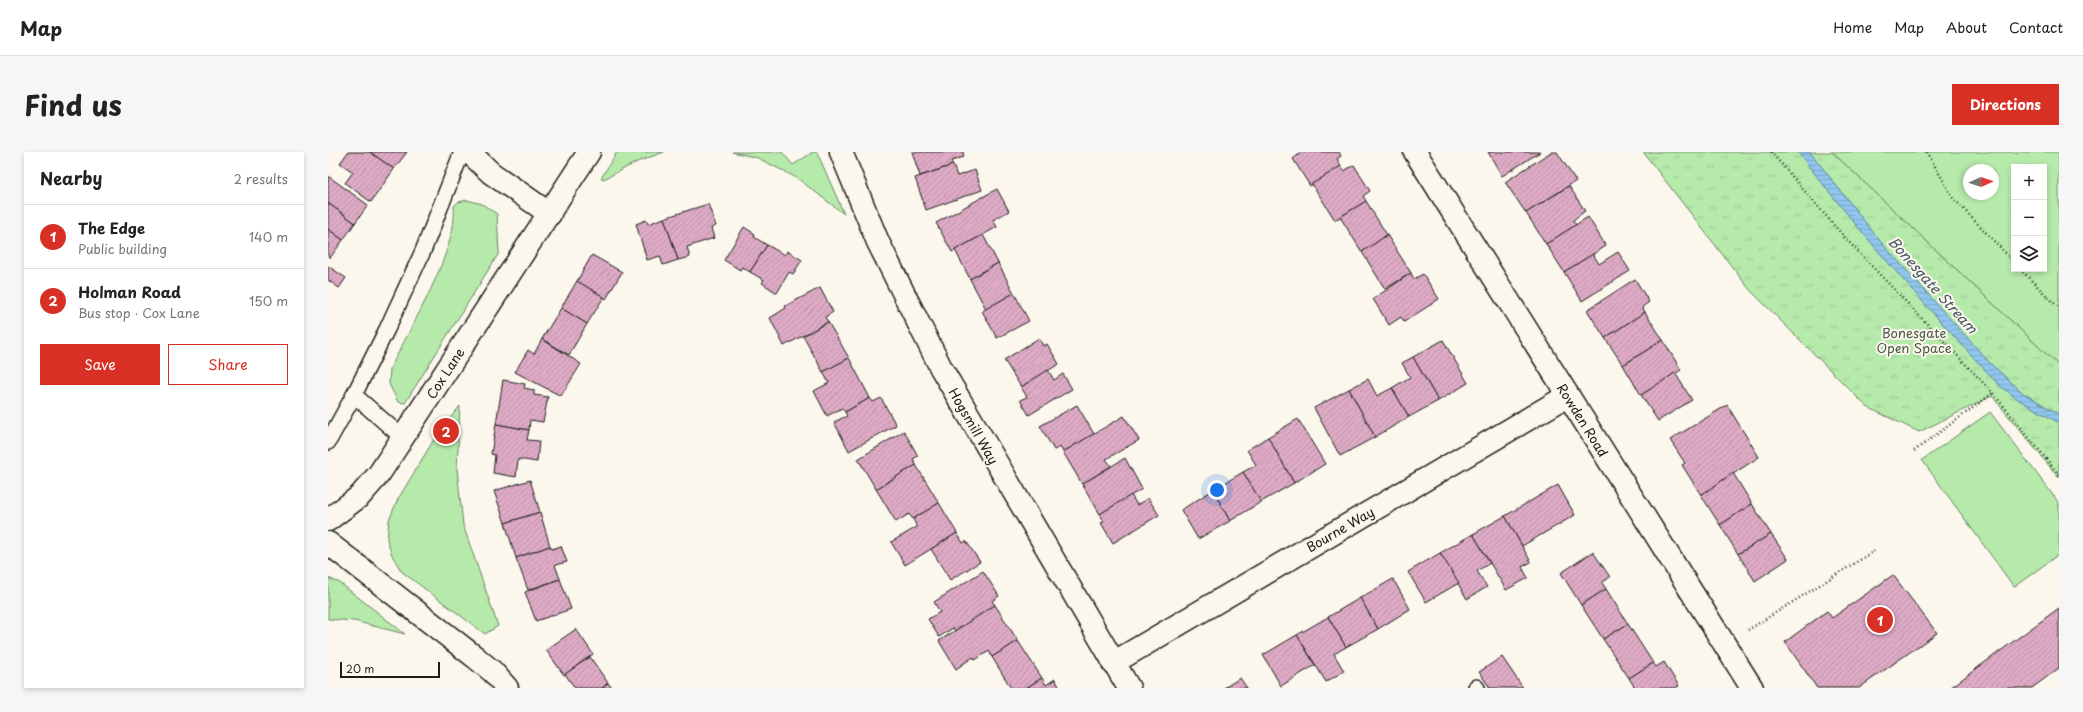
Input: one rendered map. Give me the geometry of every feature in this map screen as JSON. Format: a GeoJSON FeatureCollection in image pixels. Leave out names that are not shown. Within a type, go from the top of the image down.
{"type":"FeatureCollection","features":[{"type":"Feature","properties":{"kind":"street"},"geometry":{"type":"LineString","coordinates":[[469,152],[491,173],[550,214]]}},
{"type":"Feature","properties":{"kind":"street","name":"Cox Lane"},"geometry":{"type":"LineString","coordinates":[[328,520],[360,496],[380,474],[589,152]]}},
{"type":"Feature","properties":{"kind":"street","name":"Hogsmill Way"},"geometry":{"type":"LineString","coordinates":[[841,152],[878,242],[941,368],[1113,663],[1130,688]]}},
{"type":"Feature","properties":{"kind":"street","name":"Rowden Road"},"geometry":{"type":"LineString","coordinates":[[1415,152],[1752,688]]}},
{"type":"Feature","properties":{"kind":"street","name":"Bourne Way"},"geometry":{"type":"LineString","coordinates":[[1113,663],[1567,396]]}},
{"type":"Feature","properties":{"kind":"street"},"geometry":{"type":"LineString","coordinates":[[328,543],[475,657],[493,672],[507,688]]}},
{"type":"Feature","properties":{"kind":"lane"},"geometry":{"type":"LineString","coordinates":[[328,442],[354,395],[387,329],[423,251],[462,152]]}},
{"type":"Feature","properties":{"kind":"lane"},"geometry":{"type":"LineString","coordinates":[[354,395],[403,438]]}},
{"type":"Feature","properties":{"kind":"path"},"geometry":{"type":"LineString","coordinates":[[1771,152],[1846,239],[1993,393],[2059,476]]}},
{"type":"Feature","properties":{"kind":"path"},"geometry":{"type":"LineString","coordinates":[[1927,152],[1953,198],[2011,259]]}},
{"type":"Feature","properties":{"kind":"path"},"geometry":{"type":"LineString","coordinates":[[2023,272],[2059,308]]}},
{"type":"Feature","properties":{"kind":"path"},"geometry":{"type":"LineString","coordinates":[[1914,451],[1993,393]]}},
{"type":"Feature","properties":{"kind":"path"},"geometry":{"type":"LineString","coordinates":[[1724,645],[1874,551]]}},
{"type":"Feature","properties":{"kind":"green space"},"geometry":{"type":"Polygon","coordinates":[[[617,152],[664,152],[637,162],[604,179],[601,178],[617,152]]]}},
{"type":"Feature","properties":{"kind":"green space"},"geometry":{"type":"Polygon","coordinates":[[[732,152],[782,152],[793,165],[813,152],[817,152],[844,214],[797,178],[758,158],[732,152]]]}},
{"type":"Feature","properties":{"kind":"green space","name":"Bonesgate Open Space"},"geometry":{"type":"Polygon","coordinates":[[[1643,152],[1832,152],[2059,366],[2059,478],[1992,396],[1919,432],[1867,407],[1750,290],[1643,152]]]}},
{"type":"Feature","properties":{"kind":"green space"},"geometry":{"type":"Polygon","coordinates":[[[1832,152],[2059,152],[2059,366],[1832,152]]]}},
{"type":"Feature","properties":{"kind":"green space"},"geometry":{"type":"Polygon","coordinates":[[[467,200],[482,204],[497,214],[499,253],[405,403],[398,402],[389,384],[390,369],[431,289],[441,266],[449,244],[453,223],[454,206],[458,202],[467,200]]]}},
{"type":"Feature","properties":{"kind":"green space"},"geometry":{"type":"Polygon","coordinates":[[[460,406],[457,469],[463,525],[498,626],[485,634],[401,571],[392,555],[387,540],[389,520],[398,499],[438,433],[460,406]]]}},
{"type":"Feature","properties":{"kind":"green space"},"geometry":{"type":"Polygon","coordinates":[[[1990,412],[2059,503],[2059,554],[2014,587],[1922,460],[1990,412]]]}},
{"type":"Feature","properties":{"kind":"green space"},"geometry":{"type":"Polygon","coordinates":[[[328,578],[340,583],[405,634],[354,621],[328,619],[328,578]]]}},
{"type":"Feature","properties":{"kind":"water"},"geometry":{"type":"Polygon","coordinates":[[[1798,152],[1810,152],[1881,242],[1989,362],[2023,393],[2059,414],[2059,423],[2019,400],[1999,385],[1896,271],[1798,152]]]}},
{"type":"Feature","properties":{"kind":"building"},"geometry":{"type":"Polygon","coordinates":[[[348,152],[370,152],[394,169],[371,202],[345,183],[353,172],[340,163],[348,152]]]}},
{"type":"Feature","properties":{"kind":"building"},"geometry":{"type":"Polygon","coordinates":[[[370,152],[407,152],[394,169],[370,152]]]}},
{"type":"Feature","properties":{"kind":"building"},"geometry":{"type":"Polygon","coordinates":[[[912,152],[963,152],[964,157],[951,161],[953,165],[920,176],[912,152]]]}},
{"type":"Feature","properties":{"kind":"building"},"geometry":{"type":"Polygon","coordinates":[[[1302,152],[1339,152],[1341,156],[1337,159],[1341,166],[1310,186],[1293,159],[1302,152]]]}},
{"type":"Feature","properties":{"kind":"building"},"geometry":{"type":"Polygon","coordinates":[[[1488,152],[1540,152],[1502,176],[1488,152]]]}},
{"type":"Feature","properties":{"kind":"building"},"geometry":{"type":"Polygon","coordinates":[[[1551,152],[1557,152],[1576,181],[1526,213],[1505,182],[1551,152]]]}},
{"type":"Feature","properties":{"kind":"building"},"geometry":{"type":"Polygon","coordinates":[[[953,165],[957,176],[975,170],[982,190],[926,210],[915,178],[953,165]]]}},
{"type":"Feature","properties":{"kind":"building"},"geometry":{"type":"Polygon","coordinates":[[[1354,165],[1370,191],[1363,196],[1366,201],[1335,220],[1312,184],[1341,166],[1344,171],[1354,165]]]}},
{"type":"Feature","properties":{"kind":"building"},"geometry":{"type":"Polygon","coordinates":[[[328,176],[368,205],[355,223],[328,203],[328,176]]]}},
{"type":"Feature","properties":{"kind":"building"},"geometry":{"type":"Polygon","coordinates":[[[1569,186],[1585,211],[1573,220],[1576,225],[1546,244],[1526,213],[1569,186]]]}},
{"type":"Feature","properties":{"kind":"building"},"geometry":{"type":"Polygon","coordinates":[[[997,189],[1009,211],[993,220],[997,227],[952,252],[936,223],[997,189]]]}},
{"type":"Feature","properties":{"kind":"building"},"geometry":{"type":"Polygon","coordinates":[[[1366,201],[1387,235],[1362,252],[1340,217],[1366,201]]]}},
{"type":"Feature","properties":{"kind":"building"},"geometry":{"type":"Polygon","coordinates":[[[328,203],[355,223],[343,240],[328,229],[328,203]]]}},
{"type":"Feature","properties":{"kind":"building"},"geometry":{"type":"Polygon","coordinates":[[[708,204],[716,226],[711,228],[714,238],[687,247],[690,257],[678,260],[664,218],[708,204]]]}},
{"type":"Feature","properties":{"kind":"building"},"geometry":{"type":"Polygon","coordinates":[[[1588,217],[1606,246],[1564,272],[1546,244],[1588,217]]]}},
{"type":"Feature","properties":{"kind":"building"},"geometry":{"type":"Polygon","coordinates":[[[664,218],[678,260],[663,265],[660,256],[647,260],[636,224],[646,220],[648,224],[664,218]]]}},
{"type":"Feature","properties":{"kind":"building"},"geometry":{"type":"Polygon","coordinates":[[[744,227],[755,234],[754,237],[767,245],[750,272],[742,267],[740,270],[724,260],[744,227]]]}},
{"type":"Feature","properties":{"kind":"building"},"geometry":{"type":"Polygon","coordinates":[[[328,229],[343,240],[330,258],[328,256],[328,229]]]}},
{"type":"Feature","properties":{"kind":"building"},"geometry":{"type":"Polygon","coordinates":[[[983,235],[998,263],[970,279],[955,250],[983,235]]]}},
{"type":"Feature","properties":{"kind":"building"},"geometry":{"type":"Polygon","coordinates":[[[1387,235],[1411,273],[1385,289],[1362,252],[1387,235]]]}},
{"type":"Feature","properties":{"kind":"building"},"geometry":{"type":"Polygon","coordinates":[[[767,245],[785,255],[787,251],[802,260],[793,274],[789,272],[777,293],[762,283],[764,280],[750,272],[767,245]]]}},
{"type":"Feature","properties":{"kind":"building"},"geometry":{"type":"Polygon","coordinates":[[[1618,252],[1630,271],[1582,301],[1564,272],[1593,254],[1599,264],[1618,252]]]}},
{"type":"Feature","properties":{"kind":"building"},"geometry":{"type":"Polygon","coordinates":[[[592,255],[622,272],[606,299],[577,281],[592,255]]]}},
{"type":"Feature","properties":{"kind":"building"},"geometry":{"type":"Polygon","coordinates":[[[998,263],[1014,293],[986,309],[970,279],[998,263]]]}},
{"type":"Feature","properties":{"kind":"building"},"geometry":{"type":"Polygon","coordinates":[[[328,266],[346,278],[339,288],[328,280],[328,266]]]}},
{"type":"Feature","properties":{"kind":"building"},"geometry":{"type":"Polygon","coordinates":[[[1411,273],[1414,279],[1423,274],[1439,299],[1404,322],[1401,317],[1389,325],[1373,299],[1411,273]]]}},
{"type":"Feature","properties":{"kind":"building"},"geometry":{"type":"Polygon","coordinates":[[[1635,279],[1649,302],[1642,307],[1645,312],[1605,338],[1587,310],[1635,279]]]}},
{"type":"Feature","properties":{"kind":"building"},"geometry":{"type":"Polygon","coordinates":[[[577,281],[604,297],[587,324],[561,308],[577,281]]]}},
{"type":"Feature","properties":{"kind":"building"},"geometry":{"type":"Polygon","coordinates":[[[820,288],[833,312],[825,317],[828,322],[784,346],[770,318],[786,308],[785,306],[820,288]]]}},
{"type":"Feature","properties":{"kind":"building"},"geometry":{"type":"Polygon","coordinates":[[[1014,293],[1029,321],[997,338],[982,311],[1014,293]]]}},
{"type":"Feature","properties":{"kind":"building"},"geometry":{"type":"Polygon","coordinates":[[[561,308],[587,324],[569,355],[542,339],[561,308]]]}},
{"type":"Feature","properties":{"kind":"building"},"geometry":{"type":"Polygon","coordinates":[[[1645,312],[1663,340],[1623,365],[1605,338],[1645,312]]]}},
{"type":"Feature","properties":{"kind":"building"},"geometry":{"type":"Polygon","coordinates":[[[828,322],[849,358],[823,372],[803,336],[828,322]]]}},
{"type":"Feature","properties":{"kind":"building"},"geometry":{"type":"Polygon","coordinates":[[[1039,338],[1043,346],[1047,344],[1059,364],[1021,387],[1004,360],[1039,338]]]}},
{"type":"Feature","properties":{"kind":"building"},"geometry":{"type":"Polygon","coordinates":[[[542,339],[581,364],[561,396],[515,372],[528,350],[534,354],[542,339]]]}},
{"type":"Feature","properties":{"kind":"building"},"geometry":{"type":"Polygon","coordinates":[[[1443,340],[1468,383],[1438,401],[1413,357],[1443,340]]]}},
{"type":"Feature","properties":{"kind":"building"},"geometry":{"type":"Polygon","coordinates":[[[1663,340],[1681,370],[1641,395],[1623,365],[1663,340]]]}},
{"type":"Feature","properties":{"kind":"building"},"geometry":{"type":"Polygon","coordinates":[[[1413,357],[1438,401],[1409,417],[1392,388],[1410,377],[1402,363],[1413,357]]]}},
{"type":"Feature","properties":{"kind":"building"},"geometry":{"type":"Polygon","coordinates":[[[849,358],[870,398],[845,412],[842,408],[827,416],[814,391],[829,383],[823,372],[849,358]]]}},
{"type":"Feature","properties":{"kind":"building"},"geometry":{"type":"Polygon","coordinates":[[[1048,370],[1054,380],[1063,374],[1072,389],[1029,415],[1020,400],[1027,397],[1021,387],[1048,370]]]}},
{"type":"Feature","properties":{"kind":"building"},"geometry":{"type":"Polygon","coordinates":[[[1675,373],[1692,400],[1658,421],[1641,395],[1675,373]]]}},
{"type":"Feature","properties":{"kind":"building"},"geometry":{"type":"Polygon","coordinates":[[[1368,379],[1377,396],[1392,388],[1409,417],[1375,437],[1349,389],[1368,379]]]}},
{"type":"Feature","properties":{"kind":"building"},"geometry":{"type":"Polygon","coordinates":[[[503,380],[525,384],[524,388],[534,390],[534,395],[548,397],[543,422],[530,420],[529,430],[496,424],[503,380]]]}},
{"type":"Feature","properties":{"kind":"building"},"geometry":{"type":"Polygon","coordinates":[[[1349,389],[1375,437],[1340,456],[1314,408],[1349,389]]]}},
{"type":"Feature","properties":{"kind":"building"},"geometry":{"type":"Polygon","coordinates":[[[870,398],[873,402],[881,398],[896,425],[849,451],[834,422],[847,416],[845,412],[870,398]]]}},
{"type":"Feature","properties":{"kind":"building"},"geometry":{"type":"Polygon","coordinates":[[[1077,405],[1094,434],[1063,452],[1060,447],[1054,450],[1040,426],[1077,405]]]}},
{"type":"Feature","properties":{"kind":"building"},"geometry":{"type":"Polygon","coordinates":[[[1727,405],[1759,457],[1701,495],[1682,465],[1685,463],[1670,440],[1727,405]]]}},
{"type":"Feature","properties":{"kind":"building"},"geometry":{"type":"Polygon","coordinates":[[[1124,416],[1139,440],[1106,459],[1111,466],[1082,484],[1063,452],[1124,416]]]}},
{"type":"Feature","properties":{"kind":"building"},"geometry":{"type":"Polygon","coordinates":[[[1298,419],[1325,464],[1294,483],[1268,437],[1298,419]]]}},
{"type":"Feature","properties":{"kind":"building"},"geometry":{"type":"Polygon","coordinates":[[[496,424],[529,430],[527,440],[539,441],[537,462],[518,459],[516,477],[493,473],[495,455],[491,454],[496,424]]]}},
{"type":"Feature","properties":{"kind":"building"},"geometry":{"type":"Polygon","coordinates":[[[904,431],[918,456],[913,459],[916,465],[876,489],[858,459],[904,431]]]}},
{"type":"Feature","properties":{"kind":"building"},"geometry":{"type":"Polygon","coordinates":[[[1268,437],[1294,483],[1261,502],[1243,472],[1256,465],[1247,450],[1268,437]]]}},
{"type":"Feature","properties":{"kind":"building"},"geometry":{"type":"Polygon","coordinates":[[[1125,458],[1142,489],[1100,514],[1082,484],[1125,458]]]}},
{"type":"Feature","properties":{"kind":"building"},"geometry":{"type":"Polygon","coordinates":[[[916,465],[939,503],[913,519],[909,514],[896,522],[876,489],[916,465]]]}},
{"type":"Feature","properties":{"kind":"building"},"geometry":{"type":"Polygon","coordinates":[[[1243,472],[1261,502],[1230,521],[1213,490],[1243,472]]]}},
{"type":"Feature","properties":{"kind":"building"},"geometry":{"type":"Polygon","coordinates":[[[1733,473],[1752,504],[1720,525],[1701,495],[1733,473]]]}},
{"type":"Feature","properties":{"kind":"building"},"geometry":{"type":"Polygon","coordinates":[[[530,480],[540,512],[505,523],[494,491],[530,480]]]}},
{"type":"Feature","properties":{"kind":"building"},"geometry":{"type":"Polygon","coordinates":[[[1558,485],[1575,515],[1522,546],[1505,516],[1558,485]]]}},
{"type":"Feature","properties":{"kind":"building"},"geometry":{"type":"Polygon","coordinates":[[[1213,490],[1230,521],[1198,539],[1181,510],[1213,490]]]}},
{"type":"Feature","properties":{"kind":"building"},"geometry":{"type":"Polygon","coordinates":[[[1131,495],[1137,505],[1148,498],[1159,515],[1113,543],[1101,523],[1104,522],[1100,514],[1131,495]]]}},
{"type":"Feature","properties":{"kind":"building"},"geometry":{"type":"Polygon","coordinates":[[[939,503],[957,533],[905,565],[891,542],[917,527],[913,519],[939,503]]]}},
{"type":"Feature","properties":{"kind":"building"},"geometry":{"type":"Polygon","coordinates":[[[1752,504],[1771,534],[1738,554],[1720,525],[1752,504]]]}},
{"type":"Feature","properties":{"kind":"building"},"geometry":{"type":"Polygon","coordinates":[[[540,512],[550,546],[516,558],[505,523],[540,512]]]}},
{"type":"Feature","properties":{"kind":"building"},"geometry":{"type":"Polygon","coordinates":[[[1505,516],[1531,562],[1522,567],[1528,578],[1506,590],[1473,534],[1505,516]]]}},
{"type":"Feature","properties":{"kind":"building"},"geometry":{"type":"Polygon","coordinates":[[[957,533],[963,543],[966,541],[980,562],[950,580],[931,549],[957,533]]]}},
{"type":"Feature","properties":{"kind":"building"},"geometry":{"type":"Polygon","coordinates":[[[1473,534],[1490,563],[1477,571],[1487,587],[1467,599],[1440,553],[1473,534]]]}},
{"type":"Feature","properties":{"kind":"building"},"geometry":{"type":"Polygon","coordinates":[[[1771,534],[1788,559],[1755,581],[1738,554],[1771,534]]]}},
{"type":"Feature","properties":{"kind":"building"},"geometry":{"type":"Polygon","coordinates":[[[550,546],[552,549],[561,546],[567,562],[555,565],[560,579],[528,590],[516,558],[550,546]]]}},
{"type":"Feature","properties":{"kind":"building"},"geometry":{"type":"Polygon","coordinates":[[[1593,552],[1610,577],[1602,583],[1606,589],[1581,605],[1561,573],[1593,552]]]}},
{"type":"Feature","properties":{"kind":"building"},"geometry":{"type":"Polygon","coordinates":[[[1440,553],[1459,583],[1426,602],[1408,572],[1440,553]]]}},
{"type":"Feature","properties":{"kind":"building"},"geometry":{"type":"Polygon","coordinates":[[[983,571],[999,596],[992,601],[995,605],[955,631],[953,628],[939,637],[928,619],[940,612],[934,602],[983,571]]]}},
{"type":"Feature","properties":{"kind":"building"},"geometry":{"type":"Polygon","coordinates":[[[1893,575],[1937,633],[1859,688],[1817,688],[1785,642],[1827,611],[1832,618],[1893,575]]]}},
{"type":"Feature","properties":{"kind":"building"},"geometry":{"type":"Polygon","coordinates":[[[560,579],[571,609],[536,621],[525,592],[560,579]]]}},
{"type":"Feature","properties":{"kind":"building"},"geometry":{"type":"Polygon","coordinates":[[[1393,579],[1410,609],[1378,629],[1360,598],[1393,579]]]}},
{"type":"Feature","properties":{"kind":"building"},"geometry":{"type":"Polygon","coordinates":[[[1606,589],[1628,624],[1603,639],[1581,605],[1606,589]]]}},
{"type":"Feature","properties":{"kind":"building"},"geometry":{"type":"Polygon","coordinates":[[[1360,598],[1378,629],[1346,647],[1328,617],[1360,598]]]}},
{"type":"Feature","properties":{"kind":"building"},"geometry":{"type":"Polygon","coordinates":[[[995,605],[1018,641],[992,657],[989,651],[975,660],[973,657],[956,669],[939,641],[995,605]]]}},
{"type":"Feature","properties":{"kind":"building"},"geometry":{"type":"Polygon","coordinates":[[[2059,608],[2059,668],[2032,688],[1950,688],[2059,608]]]}},
{"type":"Feature","properties":{"kind":"building"},"geometry":{"type":"Polygon","coordinates":[[[1328,617],[1346,647],[1334,654],[1344,671],[1326,682],[1297,635],[1328,617]]]}},
{"type":"Feature","properties":{"kind":"building"},"geometry":{"type":"Polygon","coordinates":[[[1628,624],[1653,663],[1629,678],[1603,639],[1628,624]]]}},
{"type":"Feature","properties":{"kind":"building"},"geometry":{"type":"Polygon","coordinates":[[[576,629],[593,654],[564,675],[546,650],[576,629]]]}},
{"type":"Feature","properties":{"kind":"building"},"geometry":{"type":"Polygon","coordinates":[[[1297,635],[1315,665],[1281,686],[1263,655],[1297,635]]]}},
{"type":"Feature","properties":{"kind":"building"},"geometry":{"type":"Polygon","coordinates":[[[1018,641],[1042,678],[1026,688],[1011,688],[992,657],[1018,641]]]}},
{"type":"Feature","properties":{"kind":"building"},"geometry":{"type":"Polygon","coordinates":[[[590,657],[608,683],[602,688],[575,688],[565,674],[590,657]]]}},
{"type":"Feature","properties":{"kind":"building"},"geometry":{"type":"Polygon","coordinates":[[[1502,657],[1523,688],[1490,688],[1479,672],[1502,657]]]}},
{"type":"Feature","properties":{"kind":"building"},"geometry":{"type":"Polygon","coordinates":[[[1664,662],[1679,686],[1675,688],[1635,688],[1629,678],[1653,663],[1656,667],[1664,662]]]}},
{"type":"Feature","properties":{"kind":"building"},"geometry":{"type":"Polygon","coordinates":[[[1042,678],[1046,685],[1055,679],[1060,688],[1026,688],[1042,678]]]}},
{"type":"Feature","properties":{"kind":"building"},"geometry":{"type":"Polygon","coordinates":[[[1240,678],[1247,688],[1224,688],[1240,678]]]}},
{"type":"Feature","properties":{"kind":"building"},"geometry":{"type":"Polygon","coordinates":[[[608,683],[612,688],[602,688],[608,683]]]}},
{"type":"Feature","properties":{"kind":"place","name":"Holman Road"},"geometry":{"type":"Point","coordinates":[446,431]}},
{"type":"Feature","properties":{"kind":"place","name":"The Edge"},"geometry":{"type":"Point","coordinates":[1880,620]}},
{"type":"Feature","properties":{"kind":"water label","name":"Bonesgate Stream"},"geometry":{"type":"Point","coordinates":[1933,285]}}]}
